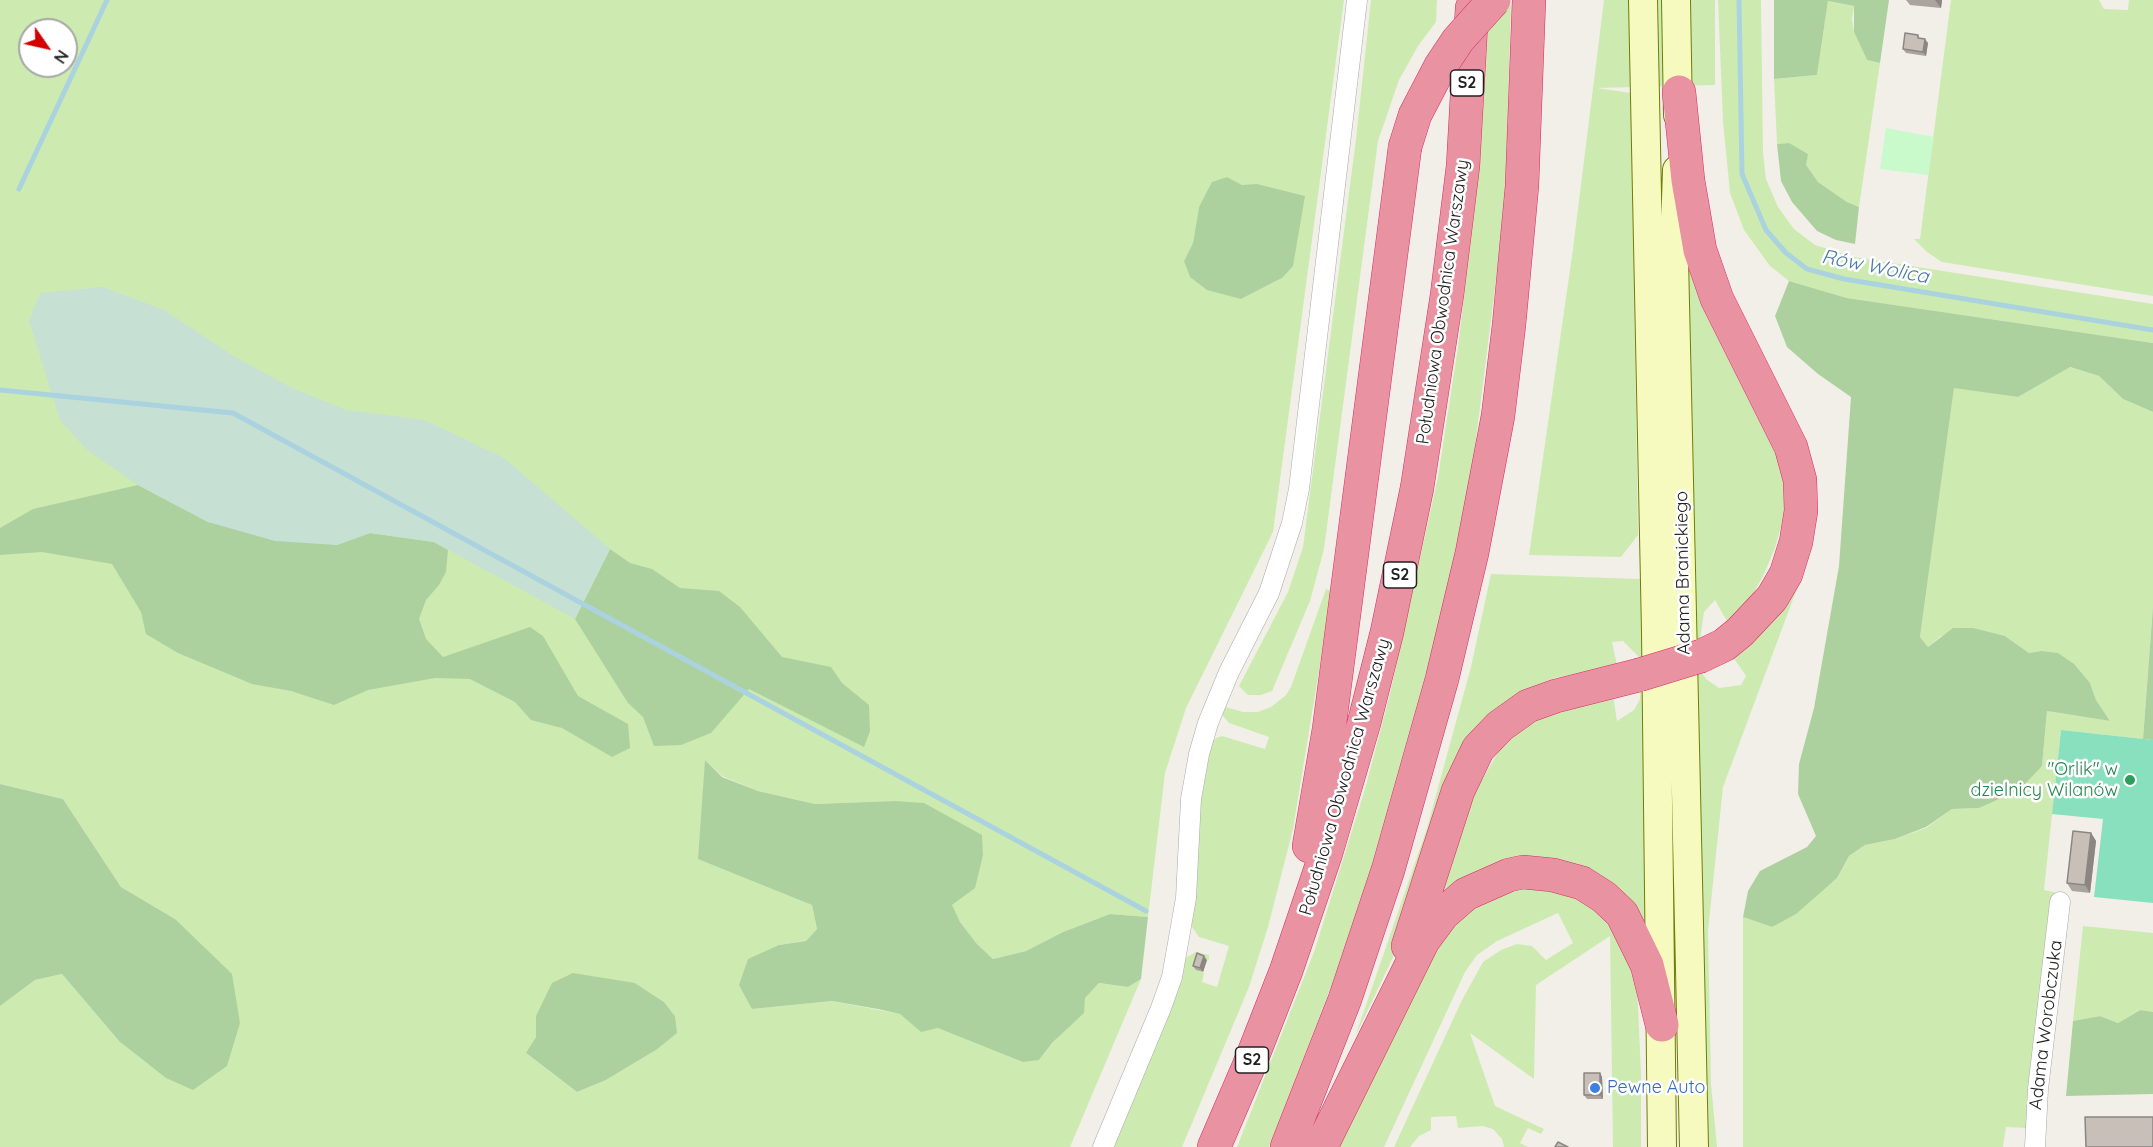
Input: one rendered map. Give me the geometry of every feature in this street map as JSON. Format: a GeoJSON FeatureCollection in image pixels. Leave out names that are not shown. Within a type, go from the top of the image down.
{"type":"FeatureCollection","features":[{"type":"Feature","properties":{"kind":"highway","name":"Południowa Obwodnica Warszawy"},"geometry":{"type":"LineString","coordinates":[[1214,1147],[1286,971],[1326,853],[1364,723],[1404,556],[1433,387],[1463,166],[1472,0]]}},
{"type":"Feature","properties":{"kind":"highway"},"geometry":{"type":"LineString","coordinates":[[1286,971],[1329,729],[1406,147],[1415,115],[1440,67],[1458,40],[1494,0]]}},
{"type":"Feature","properties":{"kind":"highway"},"geometry":{"type":"LineString","coordinates":[[1287,1147],[1349,988],[1385,881],[1442,679],[1472,553],[1498,416],[1509,325],[1522,186],[1529,0]]}},
{"type":"Feature","properties":{"kind":"highway"},"geometry":{"type":"LineString","coordinates":[[1381,1024],[1458,791],[1478,749],[1500,726],[1528,706],[1566,693],[1639,675],[1701,656],[1724,645],[1740,633],[1772,598],[1786,574],[1796,542],[1801,510],[1800,480],[1791,447],[1718,299],[1700,250],[1689,190],[1679,92]]}},
{"type":"Feature","properties":{"kind":"highway"},"geometry":{"type":"LineString","coordinates":[[1321,1147],[1423,941],[1443,914],[1466,894],[1492,881],[1523,872],[1553,875],[1582,883],[1604,897],[1622,914],[1647,964],[1662,1026]]}},
{"type":"Feature","properties":{"kind":"main road","name":"Adama Branickiego"},"geometry":{"type":"LineString","coordinates":[[1642,0],[1662,1026],[1662,1147]]}},
{"type":"Feature","properties":{"kind":"main road","name":"Adama Branickiego"},"geometry":{"type":"LineString","coordinates":[[1676,0],[1679,92],[1674,260],[1694,1147]]}},
{"type":"Feature","properties":{"kind":"street"},"geometry":{"type":"LineString","coordinates":[[1103,1147],[1172,977],[1186,898],[1191,799],[1199,753],[1208,723],[1225,680],[1269,593],[1292,523],[1299,489],[1357,0]]}},
{"type":"Feature","properties":{"kind":"street","name":"Adama Worobczuka"},"geometry":{"type":"LineString","coordinates":[[2035,1147],[2037,1089],[2060,902]]}},
{"type":"Feature","properties":{"kind":"green space"},"geometry":{"type":"Polygon","coordinates":[[[0,0],[1344,0],[1273,532],[1186,708],[1165,773],[1148,917],[1110,914],[1063,932],[1026,951],[993,959],[977,944],[960,922],[894,801],[815,804],[758,791],[722,776],[706,761],[781,891],[812,905],[817,929],[806,941],[779,945],[752,1009],[832,1001],[900,1014],[921,1031],[938,1028],[1039,1060],[1064,1029],[1084,998],[1099,983],[1128,987],[1141,979],[1070,1147],[0,1147],[0,1006],[35,980],[62,974],[119,1041],[175,919],[121,887],[63,799],[0,784],[0,0]],[[1227,177],[1199,207],[1193,244],[1184,261],[1241,299],[1282,278],[1292,193],[1242,186],[1227,177]],[[635,983],[536,1037],[527,1054],[577,1092],[606,1080],[656,1050],[675,1016],[664,1002],[635,983]]]}},
{"type":"Feature","properties":{"kind":"green space"},"geometry":{"type":"Polygon","coordinates":[[[1371,0],[1437,0],[1436,22],[1418,46],[1399,80],[1378,141],[1324,549],[1310,601],[1272,691],[1261,695],[1248,695],[1239,686],[1288,592],[1303,547],[1356,139],[1371,0]]]}},
{"type":"Feature","properties":{"kind":"green space"},"geometry":{"type":"Polygon","coordinates":[[[1604,0],[1715,0],[1715,85],[1597,88],[1631,93],[1638,535],[1621,557],[1529,555],[1573,249],[1604,0]]]}},
{"type":"Feature","properties":{"kind":"green space"},"geometry":{"type":"Polygon","coordinates":[[[1718,0],[1761,0],[1763,153],[1766,179],[1778,207],[1794,229],[1815,245],[1854,257],[2153,304],[2153,343],[1847,298],[1789,281],[1770,266],[1744,230],[1730,193],[1723,121],[1718,0]]]}},
{"type":"Feature","properties":{"kind":"green space"},"geometry":{"type":"Polygon","coordinates":[[[1774,0],[1889,0],[1880,63],[1867,60],[1854,32],[1854,6],[1828,1],[1817,75],[1774,79],[1774,0]]]}},
{"type":"Feature","properties":{"kind":"green space"},"geometry":{"type":"Polygon","coordinates":[[[1951,0],[2099,0],[2104,9],[2128,10],[2129,0],[2153,0],[2153,296],[1942,262],[1914,239],[1920,239],[1951,0]]]}},
{"type":"Feature","properties":{"kind":"green space"},"geometry":{"type":"Polygon","coordinates":[[[1828,1],[1854,6],[1852,19],[1854,32],[1867,60],[1880,63],[1859,207],[1847,202],[1818,182],[1789,143],[1777,144],[1774,79],[1817,75],[1828,1]]]}},
{"type":"Feature","properties":{"kind":"green space"},"geometry":{"type":"Polygon","coordinates":[[[1511,4],[1505,208],[1473,463],[1450,589],[1401,779],[1339,966],[1269,1147],[1237,1147],[1314,952],[1365,789],[1390,694],[1438,477],[1458,347],[1480,161],[1488,29],[1511,4]]]}},
{"type":"Feature","properties":{"kind":"green space"},"geometry":{"type":"Polygon","coordinates":[[[1886,128],[1934,137],[1928,175],[1880,169],[1886,128]]]}},
{"type":"Feature","properties":{"kind":"green space"},"geometry":{"type":"Polygon","coordinates":[[[1789,143],[1808,154],[1806,165],[1818,182],[1847,202],[1859,207],[1855,244],[1836,240],[1817,231],[1792,202],[1781,181],[1777,144],[1789,143]]]}},
{"type":"Feature","properties":{"kind":"green space"},"geometry":{"type":"Polygon","coordinates":[[[1227,177],[1242,185],[1257,184],[1305,196],[1293,266],[1282,278],[1241,299],[1207,290],[1190,277],[1184,261],[1193,243],[1199,207],[1212,182],[1227,177]]]}},
{"type":"Feature","properties":{"kind":"green space"},"geometry":{"type":"Polygon","coordinates":[[[1685,249],[1767,430],[1781,466],[1784,488],[1784,516],[1775,548],[1751,598],[1728,623],[1715,600],[1704,612],[1700,640],[1694,643],[1685,249]]]}},
{"type":"Feature","properties":{"kind":"green space"},"geometry":{"type":"Polygon","coordinates":[[[1789,281],[1847,298],[2153,343],[2153,412],[2123,399],[2099,376],[2070,367],[2018,397],[1954,388],[1920,637],[1928,647],[1953,628],[1973,628],[2005,636],[2029,653],[2041,651],[2058,653],[2074,664],[2090,683],[2096,700],[2110,721],[2047,711],[2042,766],[2019,790],[1979,808],[1952,809],[1926,827],[1895,839],[1865,845],[1849,856],[1837,878],[1796,914],[1772,927],[1743,917],[1748,891],[1760,871],[1807,847],[1816,836],[1798,794],[1799,764],[1814,708],[1839,566],[1851,397],[1818,374],[1787,347],[1775,316],[1789,281]]]}},
{"type":"Feature","properties":{"kind":"green space"},"geometry":{"type":"Polygon","coordinates":[[[103,287],[164,310],[232,355],[290,387],[346,410],[425,420],[504,458],[610,549],[575,619],[434,542],[370,533],[337,545],[275,541],[208,522],[138,485],[87,450],[60,420],[29,321],[40,293],[103,287]]]}},
{"type":"Feature","properties":{"kind":"green space"},"geometry":{"type":"Polygon","coordinates":[[[2069,367],[2099,376],[2123,399],[2153,412],[2153,606],[2143,739],[2061,730],[2044,890],[2054,892],[2027,1128],[2006,1127],[2003,1147],[1743,1147],[1743,917],[1772,927],[1837,878],[1849,856],[1865,845],[1895,839],[1926,828],[1952,809],[1979,808],[2042,766],[2047,711],[2110,721],[2096,700],[2090,683],[2041,651],[2029,653],[2005,636],[1941,636],[1928,647],[1920,637],[1954,387],[2018,397],[2069,367]]]}},
{"type":"Feature","properties":{"kind":"green space"},"geometry":{"type":"Polygon","coordinates":[[[138,485],[208,522],[337,545],[370,533],[434,542],[448,550],[446,572],[439,585],[426,600],[419,619],[426,639],[443,657],[530,627],[543,636],[578,696],[628,724],[630,748],[612,757],[562,728],[531,720],[515,702],[470,679],[435,678],[368,690],[334,705],[291,691],[252,684],[178,653],[146,634],[141,612],[112,564],[42,552],[0,555],[0,528],[33,509],[138,485]]]}},
{"type":"Feature","properties":{"kind":"green space"},"geometry":{"type":"Polygon","coordinates":[[[610,549],[630,563],[652,569],[680,588],[719,591],[740,607],[782,657],[831,667],[842,683],[869,705],[870,731],[864,747],[749,689],[711,733],[681,745],[654,746],[643,717],[628,703],[575,619],[610,549]]]}},
{"type":"Feature","properties":{"kind":"green space"},"geometry":{"type":"Polygon","coordinates":[[[1491,574],[1640,579],[1644,582],[1647,658],[1641,659],[1623,641],[1612,642],[1617,665],[1555,678],[1518,695],[1355,1037],[1427,828],[1471,667],[1491,574]]]}},
{"type":"Feature","properties":{"kind":"green space"},"geometry":{"type":"Polygon","coordinates":[[[1798,586],[1723,787],[1708,931],[1711,1084],[1717,1147],[1704,1147],[1696,673],[1701,671],[1706,679],[1719,688],[1741,685],[1746,676],[1733,657],[1798,586]]]}},
{"type":"Feature","properties":{"kind":"green space"},"geometry":{"type":"Polygon","coordinates":[[[1326,589],[1332,591],[1293,829],[1268,927],[1249,987],[1182,1147],[1110,1147],[1185,958],[1196,952],[1209,955],[1209,960],[1200,957],[1196,970],[1204,973],[1202,982],[1217,987],[1229,946],[1199,937],[1190,924],[1201,783],[1213,741],[1216,738],[1222,736],[1265,749],[1269,737],[1229,723],[1220,712],[1222,706],[1243,712],[1258,712],[1271,707],[1286,695],[1291,687],[1326,589]]]}},
{"type":"Feature","properties":{"kind":"green space"},"geometry":{"type":"Polygon","coordinates":[[[2153,606],[2153,740],[2143,739],[2153,606]]]}},
{"type":"Feature","properties":{"kind":"green space"},"geometry":{"type":"Polygon","coordinates":[[[1647,688],[1649,938],[1581,874],[1434,909],[1467,805],[1500,749],[1526,725],[1543,716],[1613,695],[1617,721],[1634,710],[1640,699],[1640,689],[1647,688]]]}},
{"type":"Feature","properties":{"kind":"green space","name":"\"Orlik\" w dzielnicy Wilanów"},"geometry":{"type":"Polygon","coordinates":[[[2061,730],[2153,740],[2153,903],[2094,897],[2103,819],[2052,814],[2061,730]]]}},
{"type":"Feature","properties":{"kind":"green space"},"geometry":{"type":"Polygon","coordinates":[[[705,760],[722,777],[758,791],[815,804],[894,801],[924,803],[982,835],[983,855],[975,888],[952,905],[960,922],[977,944],[993,959],[1026,951],[1063,932],[1110,914],[1148,917],[1141,979],[1128,987],[1099,983],[1085,998],[1084,1013],[1053,1042],[1039,1060],[1023,1062],[938,1028],[921,1032],[900,1014],[878,1009],[832,1001],[752,1009],[739,985],[748,959],[779,945],[806,941],[817,929],[812,905],[698,859],[705,760]]]}},
{"type":"Feature","properties":{"kind":"green space"},"geometry":{"type":"Polygon","coordinates":[[[0,784],[63,799],[121,887],[175,919],[232,974],[240,1023],[227,1066],[193,1090],[166,1078],[119,1041],[62,974],[35,980],[0,1006],[0,784]]]}},
{"type":"Feature","properties":{"kind":"green space"},"geometry":{"type":"Polygon","coordinates":[[[1552,887],[1590,904],[1621,933],[1637,984],[1641,1147],[1613,1147],[1610,936],[1536,985],[1534,1079],[1470,1033],[1495,1106],[1544,1129],[1541,1134],[1528,1128],[1520,1143],[1528,1147],[1504,1147],[1502,1139],[1493,1129],[1482,1126],[1458,1128],[1456,1116],[1431,1117],[1431,1130],[1419,1136],[1410,1147],[1394,1147],[1462,1000],[1483,962],[1501,950],[1517,944],[1532,946],[1546,960],[1573,943],[1558,913],[1497,941],[1477,955],[1465,972],[1384,1147],[1335,1147],[1443,929],[1491,890],[1552,887]]]}},
{"type":"Feature","properties":{"kind":"green space"},"geometry":{"type":"Polygon","coordinates":[[[2083,926],[2153,933],[2153,1012],[2139,1010],[2118,1023],[2100,1016],[2073,1021],[2083,926]]]}},
{"type":"Feature","properties":{"kind":"green space"},"geometry":{"type":"Polygon","coordinates":[[[573,973],[635,983],[664,1002],[675,1016],[677,1033],[656,1050],[606,1080],[577,1092],[526,1053],[536,1037],[536,1016],[552,983],[573,973]]]}},
{"type":"Feature","properties":{"kind":"green space"},"geometry":{"type":"Polygon","coordinates":[[[2140,1010],[2153,1012],[2153,1094],[2066,1096],[2073,1021],[2100,1016],[2118,1023],[2140,1010]]]}},
{"type":"Feature","properties":{"kind":"building"},"geometry":{"type":"Polygon","coordinates":[[[1905,33],[1918,35],[1918,38],[1925,39],[1923,52],[1903,49],[1905,33]]]}},
{"type":"Feature","properties":{"kind":"building"},"geometry":{"type":"Polygon","coordinates":[[[2073,831],[2091,833],[2085,885],[2067,883],[2073,831]]]}},
{"type":"Feature","properties":{"kind":"building"},"geometry":{"type":"Polygon","coordinates":[[[1197,953],[1204,956],[1200,968],[1193,966],[1197,953]]]}},
{"type":"Feature","properties":{"kind":"building"},"geometry":{"type":"Polygon","coordinates":[[[1584,1073],[1600,1073],[1600,1095],[1584,1095],[1584,1073]]]}},
{"type":"Feature","properties":{"kind":"building"},"geometry":{"type":"Polygon","coordinates":[[[2085,1117],[2153,1117],[2153,1147],[2086,1147],[2085,1117]]]}},
{"type":"Feature","properties":{"kind":"building"},"geometry":{"type":"Polygon","coordinates":[[[1558,1142],[1568,1147],[1555,1147],[1558,1142]]]}},
{"type":"Feature","properties":{"kind":"waterway"},"geometry":{"type":"LineString","coordinates":[[19,189],[107,0]]}},
{"type":"Feature","properties":{"kind":"waterway","name":"Rów Wolica"},"geometry":{"type":"LineString","coordinates":[[1739,0],[1742,174],[1766,230],[1786,253],[1807,269],[1844,279],[2153,330]]}},
{"type":"Feature","properties":{"kind":"waterway"},"geometry":{"type":"LineString","coordinates":[[0,390],[233,413],[1146,911]]}},
{"type":"Feature","properties":{"kind":"place","name":"\"Orlik\" w dzielnicy Wilanów"},"geometry":{"type":"Point","coordinates":[2130,780]}},
{"type":"Feature","properties":{"kind":"place","name":"Pewne Auto"},"geometry":{"type":"Point","coordinates":[1595,1088]}}]}
